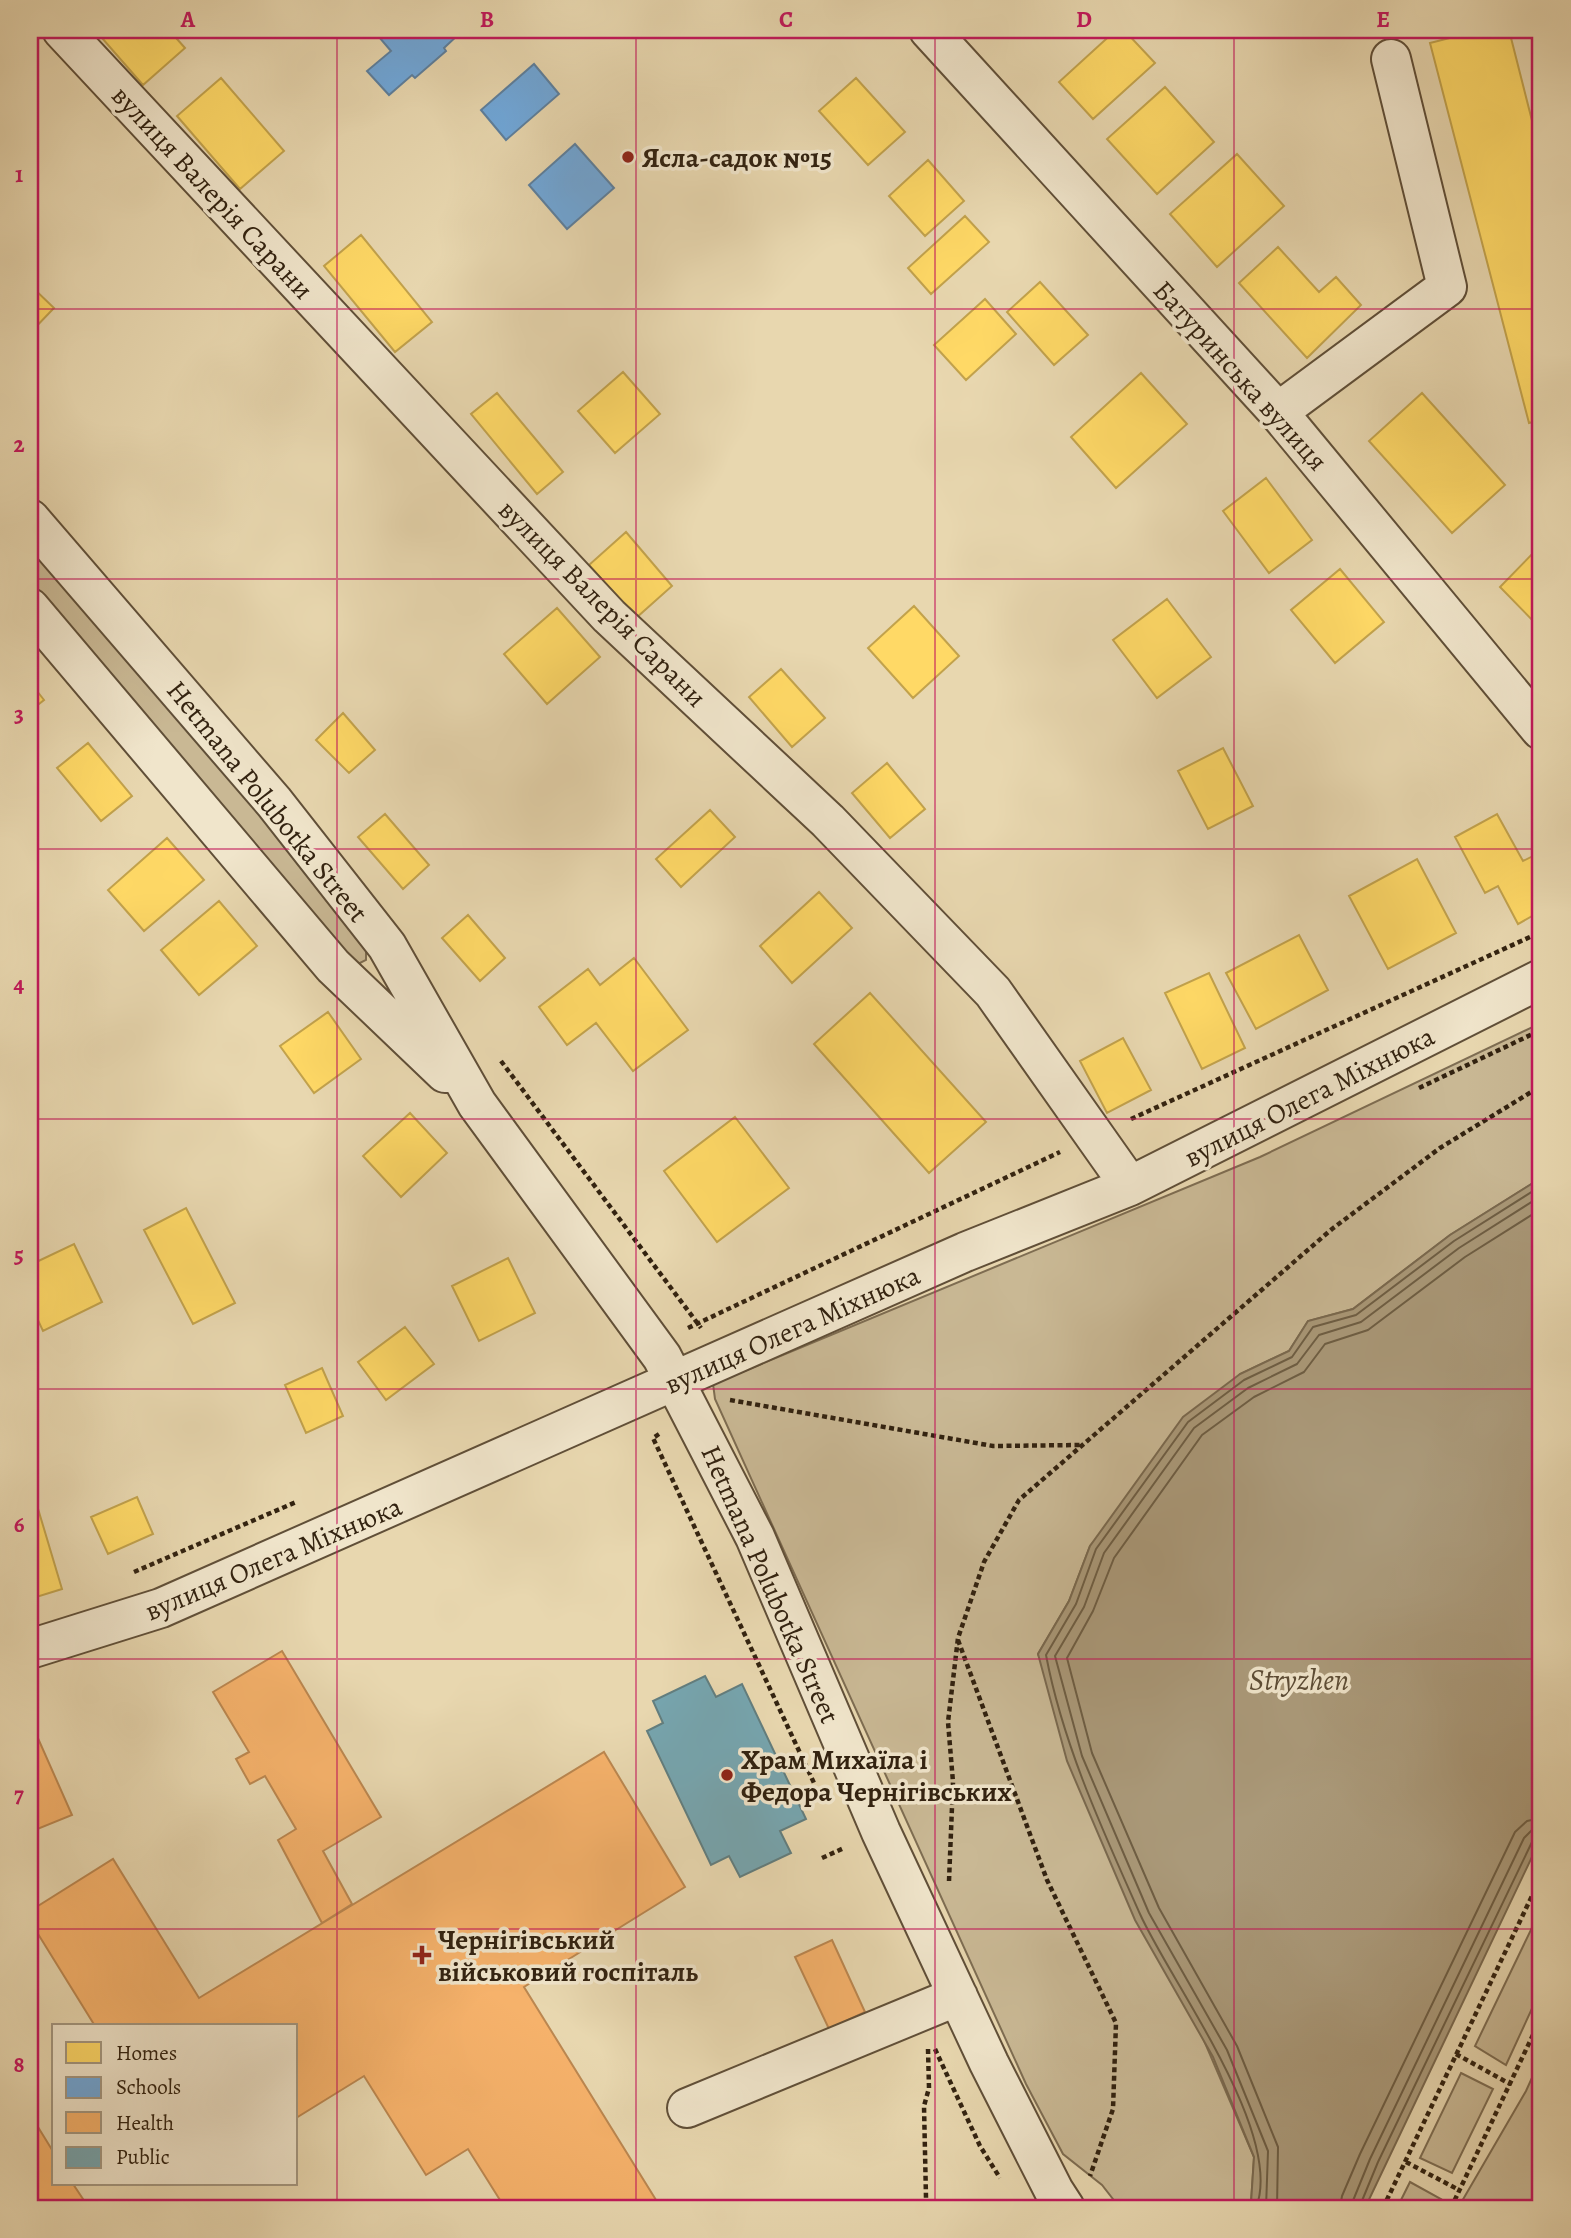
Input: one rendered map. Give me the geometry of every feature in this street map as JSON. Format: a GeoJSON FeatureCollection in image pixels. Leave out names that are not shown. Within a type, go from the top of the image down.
{"type":"FeatureCollection","features":[{"type":"Feature","properties":{"kind":"street","name":"вулиця Валерія Сарани"},"geometry":{"type":"LineString","coordinates":[[62,30],[609,616],[828,821],[993,992],[1130,1186]]}},
{"type":"Feature","properties":{"kind":"street","name":"Батуринська вулиця"},"geometry":{"type":"LineString","coordinates":[[929,30],[1278,412],[1541,730]]}},
{"type":"Feature","properties":{"kind":"street"},"geometry":{"type":"LineString","coordinates":[[1278,412],[1447,287],[1391,59]]}},
{"type":"Feature","properties":{"kind":"street","name":"Hetmana Polubotka Street"},"geometry":{"type":"LineString","coordinates":[[30,519],[274,802],[387,946],[477,1104],[643,1329],[674,1380],[755,1537],[881,1832],[946,2001],[989,2063],[1065,2208]]}},
{"type":"Feature","properties":{"kind":"street","name":"Hetmana Polubotka Street"},"geometry":{"type":"LineString","coordinates":[[30,608],[333,966],[477,1104]]}},
{"type":"Feature","properties":{"kind":"street","name":"вулиця Олега Міхнюка"},"geometry":{"type":"LineString","coordinates":[[30,1649],[161,1608],[965,1252],[1130,1186],[1541,979]]}},
{"type":"Feature","properties":{"kind":"street"},"geometry":{"type":"LineString","coordinates":[[687,2108],[946,2001]]}},
{"type":"Feature","properties":{"kind":"path"},"geometry":{"type":"LineString","coordinates":[[1416,1089],[1541,1030]]}},
{"type":"Feature","properties":{"kind":"path"},"geometry":{"type":"LineString","coordinates":[[943,1875],[949,1888],[953,1782],[948,1722],[958,1638],[984,1562],[1020,1500],[1332,1229],[1440,1148],[1541,1086]]}},
{"type":"Feature","properties":{"kind":"path"},"geometry":{"type":"LineString","coordinates":[[728,1411],[722,1398],[993,1446],[1083,1445]]}},
{"type":"Feature","properties":{"kind":"path"},"geometry":{"type":"LineString","coordinates":[[124,1576],[299,1500]]}},
{"type":"Feature","properties":{"kind":"path"},"geometry":{"type":"LineString","coordinates":[[958,1638],[1047,1880],[1116,2023],[1113,2109],[1088,2180],[1083,2169]]}},
{"type":"Feature","properties":{"kind":"path"},"geometry":{"type":"LineString","coordinates":[[822,1858],[844,1848]]}},
{"type":"Feature","properties":{"kind":"path"},"geometry":{"type":"LineString","coordinates":[[1383,2208],[1541,1877]]}},
{"type":"Feature","properties":{"kind":"path"},"geometry":{"type":"LineString","coordinates":[[930,2208],[926,2198],[923,2106],[929,2088],[927,2060],[946,2001]]}},
{"type":"Feature","properties":{"kind":"path"},"geometry":{"type":"LineString","coordinates":[[1451,2208],[1541,2018]]}},
{"type":"Feature","properties":{"kind":"path"},"geometry":{"type":"LineString","coordinates":[[1456,2054],[1510,2084]]}},
{"type":"Feature","properties":{"kind":"path"},"geometry":{"type":"LineString","coordinates":[[1406,2162],[1461,2191]]}},
{"type":"Feature","properties":{"kind":"shaded area"},"geometry":{"type":"Polygon","coordinates":[[[30,534],[366,942],[366,960],[356,965],[30,591],[30,534]]]}},
{"type":"Feature","properties":{"kind":"shaded area"},"geometry":{"type":"Polygon","coordinates":[[[1541,1023],[1541,1178],[1450,1235],[1353,1309],[1308,1321],[1289,1351],[1240,1374],[1090,1546],[1069,1601],[1038,1654],[1254,2157],[1251,2203],[1248,2208],[1120,2208],[1102,2185],[1063,2154],[1026,2084],[715,1399],[713,1384],[1260,1157],[1541,1023]]]}},
{"type":"Feature","properties":{"kind":"shaded area"},"geometry":{"type":"Polygon","coordinates":[[[1541,1909],[1541,1989],[1506,2065],[1475,2046],[1541,1909]]]}},
{"type":"Feature","properties":{"kind":"shaded area"},"geometry":{"type":"Polygon","coordinates":[[[1541,2058],[1541,2208],[1458,2208],[1526,2091],[1541,2058]]]}},
{"type":"Feature","properties":{"kind":"shaded area"},"geometry":{"type":"Polygon","coordinates":[[[1461,2073],[1493,2089],[1452,2173],[1420,2158],[1461,2073]]]}},
{"type":"Feature","properties":{"kind":"shaded area"},"geometry":{"type":"Polygon","coordinates":[[[1410,2182],[1441,2199],[1435,2208],[1397,2208],[1410,2182]]]}},
{"type":"Feature","properties":{"kind":"water","name":"Stryzhen"},"geometry":{"type":"Polygon","coordinates":[[[1541,1178],[1541,1838],[1365,2208],[1248,2208],[1251,2203],[1254,2157],[1213,2057],[1135,1920],[1067,1761],[1038,1654],[1069,1601],[1090,1546],[1183,1417],[1240,1374],[1289,1351],[1308,1321],[1353,1309],[1450,1235],[1541,1178]]]}},
{"type":"Feature","properties":{"kind":"building: Homes"},"geometry":{"type":"Polygon","coordinates":[[[95,30],[169,30],[185,48],[143,85],[95,30]]]}},
{"type":"Feature","properties":{"kind":"building: Homes"},"geometry":{"type":"Polygon","coordinates":[[[1116,30],[1124,30],[1155,63],[1093,119],[1059,82],[1116,30]]]}},
{"type":"Feature","properties":{"kind":"building: Homes"},"geometry":{"type":"Polygon","coordinates":[[[1481,30],[1509,30],[1541,156],[1541,420],[1529,423],[1430,43],[1481,30]]]}},
{"type":"Feature","properties":{"kind":"building: Homes"},"geometry":{"type":"Polygon","coordinates":[[[221,78],[284,151],[240,189],[177,116],[221,78]]]}},
{"type":"Feature","properties":{"kind":"building: Homes"},"geometry":{"type":"Polygon","coordinates":[[[856,78],[905,132],[868,165],[819,111],[856,78]]]}},
{"type":"Feature","properties":{"kind":"building: Homes"},"geometry":{"type":"Polygon","coordinates":[[[1165,87],[1214,142],[1157,194],[1107,139],[1165,87]]]}},
{"type":"Feature","properties":{"kind":"building: Homes"},"geometry":{"type":"Polygon","coordinates":[[[1237,154],[1284,206],[1217,267],[1170,214],[1237,154]]]}},
{"type":"Feature","properties":{"kind":"building: Homes"},"geometry":{"type":"Polygon","coordinates":[[[928,160],[964,201],[925,236],[889,196],[928,160]]]}},
{"type":"Feature","properties":{"kind":"building: Homes"},"geometry":{"type":"Polygon","coordinates":[[[965,216],[989,242],[931,294],[908,268],[965,216]]]}},
{"type":"Feature","properties":{"kind":"building: Homes"},"geometry":{"type":"Polygon","coordinates":[[[361,235],[432,322],[395,352],[324,266],[361,235]]]}},
{"type":"Feature","properties":{"kind":"building: Homes"},"geometry":{"type":"Polygon","coordinates":[[[1278,247],[1319,292],[1336,277],[1361,305],[1307,358],[1239,283],[1278,247]]]}},
{"type":"Feature","properties":{"kind":"building: Homes"},"geometry":{"type":"Polygon","coordinates":[[[1040,282],[1088,335],[1054,365],[1007,312],[1040,282]]]}},
{"type":"Feature","properties":{"kind":"building: Homes"},"geometry":{"type":"Polygon","coordinates":[[[30,285],[54,308],[30,333],[30,285]]]}},
{"type":"Feature","properties":{"kind":"building: Homes"},"geometry":{"type":"Polygon","coordinates":[[[985,299],[1016,334],[966,380],[934,345],[985,299]]]}},
{"type":"Feature","properties":{"kind":"building: Homes"},"geometry":{"type":"Polygon","coordinates":[[[623,372],[660,414],[615,453],[578,411],[623,372]]]}},
{"type":"Feature","properties":{"kind":"building: Homes"},"geometry":{"type":"Polygon","coordinates":[[[1141,373],[1187,424],[1116,488],[1071,437],[1141,373]]]}},
{"type":"Feature","properties":{"kind":"building: Homes"},"geometry":{"type":"Polygon","coordinates":[[[497,393],[563,472],[537,494],[471,414],[497,393]]]}},
{"type":"Feature","properties":{"kind":"building: Homes"},"geometry":{"type":"Polygon","coordinates":[[[1422,393],[1505,485],[1452,533],[1369,441],[1422,393]]]}},
{"type":"Feature","properties":{"kind":"building: Homes"},"geometry":{"type":"Polygon","coordinates":[[[1266,478],[1312,540],[1269,573],[1223,511],[1266,478]]]}},
{"type":"Feature","properties":{"kind":"building: Homes"},"geometry":{"type":"Polygon","coordinates":[[[626,532],[672,586],[636,618],[589,565],[626,532]]]}},
{"type":"Feature","properties":{"kind":"building: Homes"},"geometry":{"type":"Polygon","coordinates":[[[1541,545],[1541,629],[1500,587],[1541,545]]]}},
{"type":"Feature","properties":{"kind":"building: Homes"},"geometry":{"type":"Polygon","coordinates":[[[1340,569],[1384,622],[1335,663],[1291,610],[1340,569]]]}},
{"type":"Feature","properties":{"kind":"building: Homes"},"geometry":{"type":"Polygon","coordinates":[[[1167,599],[1211,657],[1157,698],[1113,640],[1167,599]]]}},
{"type":"Feature","properties":{"kind":"building: Homes"},"geometry":{"type":"Polygon","coordinates":[[[914,606],[959,656],[913,698],[868,648],[914,606]]]}},
{"type":"Feature","properties":{"kind":"building: Homes"},"geometry":{"type":"Polygon","coordinates":[[[557,608],[600,657],[547,704],[504,654],[557,608]]]}},
{"type":"Feature","properties":{"kind":"building: Homes"},"geometry":{"type":"Polygon","coordinates":[[[781,669],[825,718],[792,747],[749,697],[781,669]]]}},
{"type":"Feature","properties":{"kind":"building: Homes"},"geometry":{"type":"Polygon","coordinates":[[[30,682],[44,700],[30,711],[30,682]]]}},
{"type":"Feature","properties":{"kind":"building: Homes"},"geometry":{"type":"Polygon","coordinates":[[[343,713],[375,750],[349,773],[316,740],[343,713]]]}},
{"type":"Feature","properties":{"kind":"building: Homes"},"geometry":{"type":"Polygon","coordinates":[[[88,743],[132,796],[101,821],[57,768],[88,743]]]}},
{"type":"Feature","properties":{"kind":"building: Homes"},"geometry":{"type":"Polygon","coordinates":[[[1223,748],[1253,806],[1208,829],[1178,771],[1223,748]]]}},
{"type":"Feature","properties":{"kind":"building: Homes"},"geometry":{"type":"Polygon","coordinates":[[[887,763],[925,809],[890,838],[852,793],[887,763]]]}},
{"type":"Feature","properties":{"kind":"building: Homes"},"geometry":{"type":"Polygon","coordinates":[[[710,810],[735,837],[681,887],[656,859],[710,810]]]}},
{"type":"Feature","properties":{"kind":"building: Homes"},"geometry":{"type":"Polygon","coordinates":[[[385,814],[429,865],[403,889],[358,837],[385,814]]]}},
{"type":"Feature","properties":{"kind":"building: Homes"},"geometry":{"type":"Polygon","coordinates":[[[1497,814],[1523,861],[1541,852],[1541,911],[1518,924],[1498,886],[1485,893],[1455,837],[1497,814]]]}},
{"type":"Feature","properties":{"kind":"building: Homes"},"geometry":{"type":"Polygon","coordinates":[[[167,838],[204,880],[144,931],[108,890],[167,838]]]}},
{"type":"Feature","properties":{"kind":"building: Homes"},"geometry":{"type":"Polygon","coordinates":[[[1417,859],[1456,933],[1388,969],[1349,896],[1417,859]]]}},
{"type":"Feature","properties":{"kind":"building: Homes"},"geometry":{"type":"Polygon","coordinates":[[[819,892],[852,928],[792,983],[760,946],[819,892]]]}},
{"type":"Feature","properties":{"kind":"building: Homes"},"geometry":{"type":"Polygon","coordinates":[[[219,901],[257,946],[199,995],[161,950],[219,901]]]}},
{"type":"Feature","properties":{"kind":"building: Homes"},"geometry":{"type":"Polygon","coordinates":[[[468,915],[505,958],[480,981],[442,938],[468,915]]]}},
{"type":"Feature","properties":{"kind":"building: Homes"},"geometry":{"type":"Polygon","coordinates":[[[1299,935],[1328,990],[1256,1029],[1226,973],[1299,935]]]}},
{"type":"Feature","properties":{"kind":"building: Homes"},"geometry":{"type":"Polygon","coordinates":[[[634,958],[688,1030],[633,1071],[596,1023],[567,1045],[539,1007],[588,969],[600,985],[634,958]]]}},
{"type":"Feature","properties":{"kind":"building: Homes"},"geometry":{"type":"Polygon","coordinates":[[[1209,973],[1245,1048],[1202,1069],[1165,993],[1209,973]]]}},
{"type":"Feature","properties":{"kind":"building: Homes"},"geometry":{"type":"Polygon","coordinates":[[[870,993],[986,1122],[929,1173],[814,1044],[870,993]]]}},
{"type":"Feature","properties":{"kind":"building: Homes"},"geometry":{"type":"Polygon","coordinates":[[[328,1012],[361,1059],[314,1093],[280,1046],[328,1012]]]}},
{"type":"Feature","properties":{"kind":"building: Homes"},"geometry":{"type":"Polygon","coordinates":[[[1123,1038],[1151,1090],[1107,1113],[1080,1061],[1123,1038]]]}},
{"type":"Feature","properties":{"kind":"building: Homes"},"geometry":{"type":"Polygon","coordinates":[[[410,1113],[447,1153],[401,1197],[363,1156],[410,1113]]]}},
{"type":"Feature","properties":{"kind":"building: Homes"},"geometry":{"type":"Polygon","coordinates":[[[735,1117],[789,1188],[717,1242],[664,1171],[735,1117]]]}},
{"type":"Feature","properties":{"kind":"building: Homes"},"geometry":{"type":"Polygon","coordinates":[[[186,1208],[235,1303],[193,1324],[144,1230],[186,1208]]]}},
{"type":"Feature","properties":{"kind":"building: Homes"},"geometry":{"type":"Polygon","coordinates":[[[74,1244],[102,1302],[43,1331],[30,1303],[30,1265],[74,1244]]]}},
{"type":"Feature","properties":{"kind":"building: Homes"},"geometry":{"type":"Polygon","coordinates":[[[508,1258],[535,1313],[479,1341],[452,1286],[508,1258]]]}},
{"type":"Feature","properties":{"kind":"building: Homes"},"geometry":{"type":"Polygon","coordinates":[[[405,1327],[434,1364],[386,1400],[358,1362],[405,1327]]]}},
{"type":"Feature","properties":{"kind":"building: Homes"},"geometry":{"type":"Polygon","coordinates":[[[322,1368],[343,1416],[306,1433],[285,1385],[322,1368]]]}},
{"type":"Feature","properties":{"kind":"building: Homes"},"geometry":{"type":"Polygon","coordinates":[[[137,1497],[153,1534],[108,1554],[91,1517],[137,1497]]]}},
{"type":"Feature","properties":{"kind":"building: Homes"},"geometry":{"type":"Polygon","coordinates":[[[36,1502],[62,1589],[30,1599],[30,1504],[36,1502]]]}},
{"type":"Feature","properties":{"kind":"building: Schools"},"geometry":{"type":"Polygon","coordinates":[[[373,30],[455,30],[459,34],[444,48],[446,51],[415,78],[412,75],[389,95],[367,71],[391,51],[373,30]]]}},
{"type":"Feature","properties":{"kind":"building: Schools"},"geometry":{"type":"Polygon","coordinates":[[[534,64],[559,94],[506,140],[481,110],[534,64]]]}},
{"type":"Feature","properties":{"kind":"building: Schools"},"geometry":{"type":"Polygon","coordinates":[[[575,144],[614,188],[567,229],[529,185],[575,144]]]}},
{"type":"Feature","properties":{"kind":"building: Health"},"geometry":{"type":"Polygon","coordinates":[[[282,1651],[381,1817],[323,1851],[352,1904],[322,1923],[278,1840],[296,1829],[265,1776],[250,1784],[236,1759],[249,1752],[213,1692],[282,1651]]]}},
{"type":"Feature","properties":{"kind":"building: Health"},"geometry":{"type":"Polygon","coordinates":[[[33,1727],[72,1815],[35,1830],[30,1818],[30,1729],[33,1727]]]}},
{"type":"Feature","properties":{"kind":"building: Health","name":"Чернігівський військовий госпіталь"},"geometry":{"type":"Polygon","coordinates":[[[604,1752],[685,1887],[524,1987],[661,2208],[505,2208],[468,2149],[426,2175],[364,2076],[298,2117],[298,2024],[94,2024],[30,1921],[30,1911],[113,1859],[199,1998],[604,1752]]]}},
{"type":"Feature","properties":{"kind":"building: Health"},"geometry":{"type":"Polygon","coordinates":[[[832,1940],[865,2012],[829,2029],[795,1957],[832,1940]]]}},
{"type":"Feature","properties":{"kind":"building: Health"},"geometry":{"type":"Polygon","coordinates":[[[30,2114],[52,2150],[52,2186],[74,2186],[89,2208],[36,2208],[30,2199],[30,2114]]]}},
{"type":"Feature","properties":{"kind":"building: Public","name":"Храм Михаїла і Федора Чернігівських"},"geometry":{"type":"Polygon","coordinates":[[[705,1676],[716,1697],[742,1684],[806,1819],[780,1831],[791,1853],[740,1877],[729,1856],[711,1865],[647,1731],[663,1723],[653,1701],[705,1676]]]}},
{"type":"Feature","properties":{"kind":"place","name":"Ясла-садок №15"},"geometry":{"type":"Point","coordinates":[628,157]}},
{"type":"Feature","properties":{"kind":"place","name":"Храм Михаїла і Федора Чернігівських"},"geometry":{"type":"Point","coordinates":[727,1775]}},
{"type":"Feature","properties":{"kind":"place","name":"Чернігівський військовий госпіталь"},"geometry":{"type":"Point","coordinates":[422,1955]}}]}
